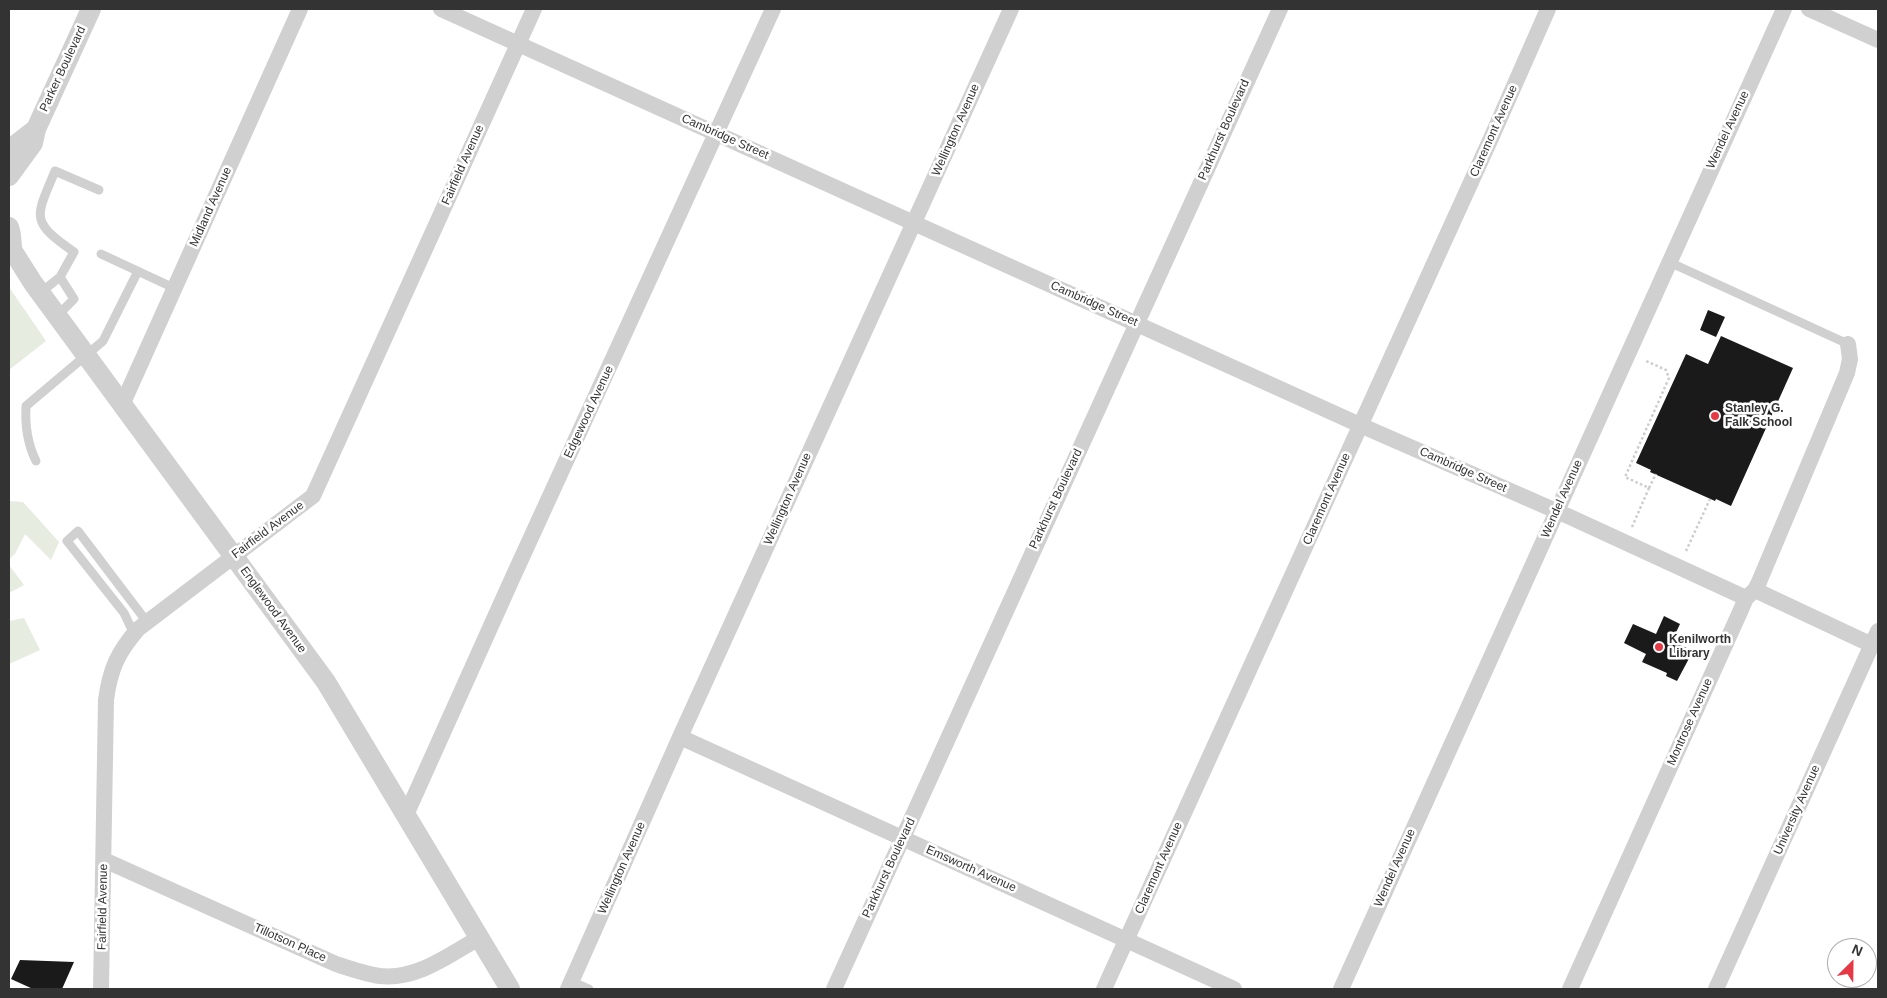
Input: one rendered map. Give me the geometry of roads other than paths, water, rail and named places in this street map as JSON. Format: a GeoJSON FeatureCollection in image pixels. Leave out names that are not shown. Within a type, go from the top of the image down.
{"type":"FeatureCollection","features":[{"type":"Feature","properties":{"kind":"street","name":"Parker Boulevard"},"geometry":{"type":"LineString","coordinates":[[9,175],[33,143],[36,128],[91,9]]}},
{"type":"Feature","properties":{"kind":"street","name":"Midland Avenue"},"geometry":{"type":"LineString","coordinates":[[122,404],[300,9]]}},
{"type":"Feature","properties":{"kind":"street","name":"Cambridge Street"},"geometry":{"type":"LineString","coordinates":[[441,9],[1360,425],[1556,511],[1751,594],[1875,638]]}},
{"type":"Feature","properties":{"kind":"street","name":"Fairfield Avenue"},"geometry":{"type":"LineString","coordinates":[[101,989],[106,700],[108,681],[114,662],[125,644],[147,622],[313,496],[534,9]]}},
{"type":"Feature","properties":{"kind":"street","name":"Edgewood Avenue"},"geometry":{"type":"LineString","coordinates":[[406,815],[772,9]]}},
{"type":"Feature","properties":{"kind":"street","name":"Wellington Avenue"},"geometry":{"type":"LineString","coordinates":[[569,985],[1011,9]]}},
{"type":"Feature","properties":{"kind":"street","name":"Parkhurst Boulevard"},"geometry":{"type":"LineString","coordinates":[[834,989],[1280,9]]}},
{"type":"Feature","properties":{"kind":"street","name":"Claremont Avenue"},"geometry":{"type":"LineString","coordinates":[[1104,989],[1548,9]]}},
{"type":"Feature","properties":{"kind":"street","name":"Wendel Avenue"},"geometry":{"type":"LineString","coordinates":[[1340,989],[1784,9]]}},
{"type":"Feature","properties":{"kind":"street"},"geometry":{"type":"LineString","coordinates":[[1809,9],[1878,40]]}},
{"type":"Feature","properties":{"kind":"street","name":"Parker Boulevard"},"geometry":{"type":"LineString","coordinates":[[9,150],[36,128]]}},
{"type":"Feature","properties":{"kind":"street"},"geometry":{"type":"LineString","coordinates":[[9,175],[9,187]]}},
{"type":"Feature","properties":{"kind":"street","name":"Englewood Avenue"},"geometry":{"type":"LineString","coordinates":[[9,227],[11,235],[10,246],[40,293],[326,682],[510,989]]}},
{"type":"Feature","properties":{"kind":"street","name":"Montrose Avenue"},"geometry":{"type":"LineString","coordinates":[[1570,989],[1751,594],[1847,373],[1850,359],[1848,344]]}},
{"type":"Feature","properties":{"kind":"street","name":"University Avenue"},"geometry":{"type":"LineString","coordinates":[[1716,989],[1875,638]]}},
{"type":"Feature","properties":{"kind":"street","name":"Emsworth Avenue"},"geometry":{"type":"LineString","coordinates":[[680,737],[1234,989]]}},
{"type":"Feature","properties":{"kind":"street","name":"Tillotson Place"},"geometry":{"type":"LineString","coordinates":[[104,860],[336,964],[363,973],[397,976],[421,971],[479,938]]}},
{"type":"Feature","properties":{"kind":"lane"},"geometry":{"type":"LineString","coordinates":[[40,293],[60,278],[74,252],[52,237],[42,223],[39,210],[55,171],[99,190]]}},
{"type":"Feature","properties":{"kind":"lane"},"geometry":{"type":"LineString","coordinates":[[101,254],[174,288]]}},
{"type":"Feature","properties":{"kind":"lane"},"geometry":{"type":"LineString","coordinates":[[1669,262],[1848,344]]}},
{"type":"Feature","properties":{"kind":"lane"},"geometry":{"type":"LineString","coordinates":[[36,461],[25,421],[26,406],[103,341],[138,271]]}},
{"type":"Feature","properties":{"kind":"lane"},"geometry":{"type":"LineString","coordinates":[[58,316],[74,299],[60,278]]}},
{"type":"Feature","properties":{"kind":"lane"},"geometry":{"type":"LineString","coordinates":[[134,634],[124,613],[67,541],[78,531],[147,622]]}},
{"type":"Feature","properties":{"kind":"lane"},"geometry":{"type":"LineString","coordinates":[[569,985],[589,989]]}},
{"type":"Feature","properties":{"kind":"place","name":"Stanley G. Falk School"},"geometry":{"type":"Point","coordinates":[1715,416]}},
{"type":"Feature","properties":{"kind":"place","name":"Kenilworth Library"},"geometry":{"type":"Point","coordinates":[1659,647]}}]}
